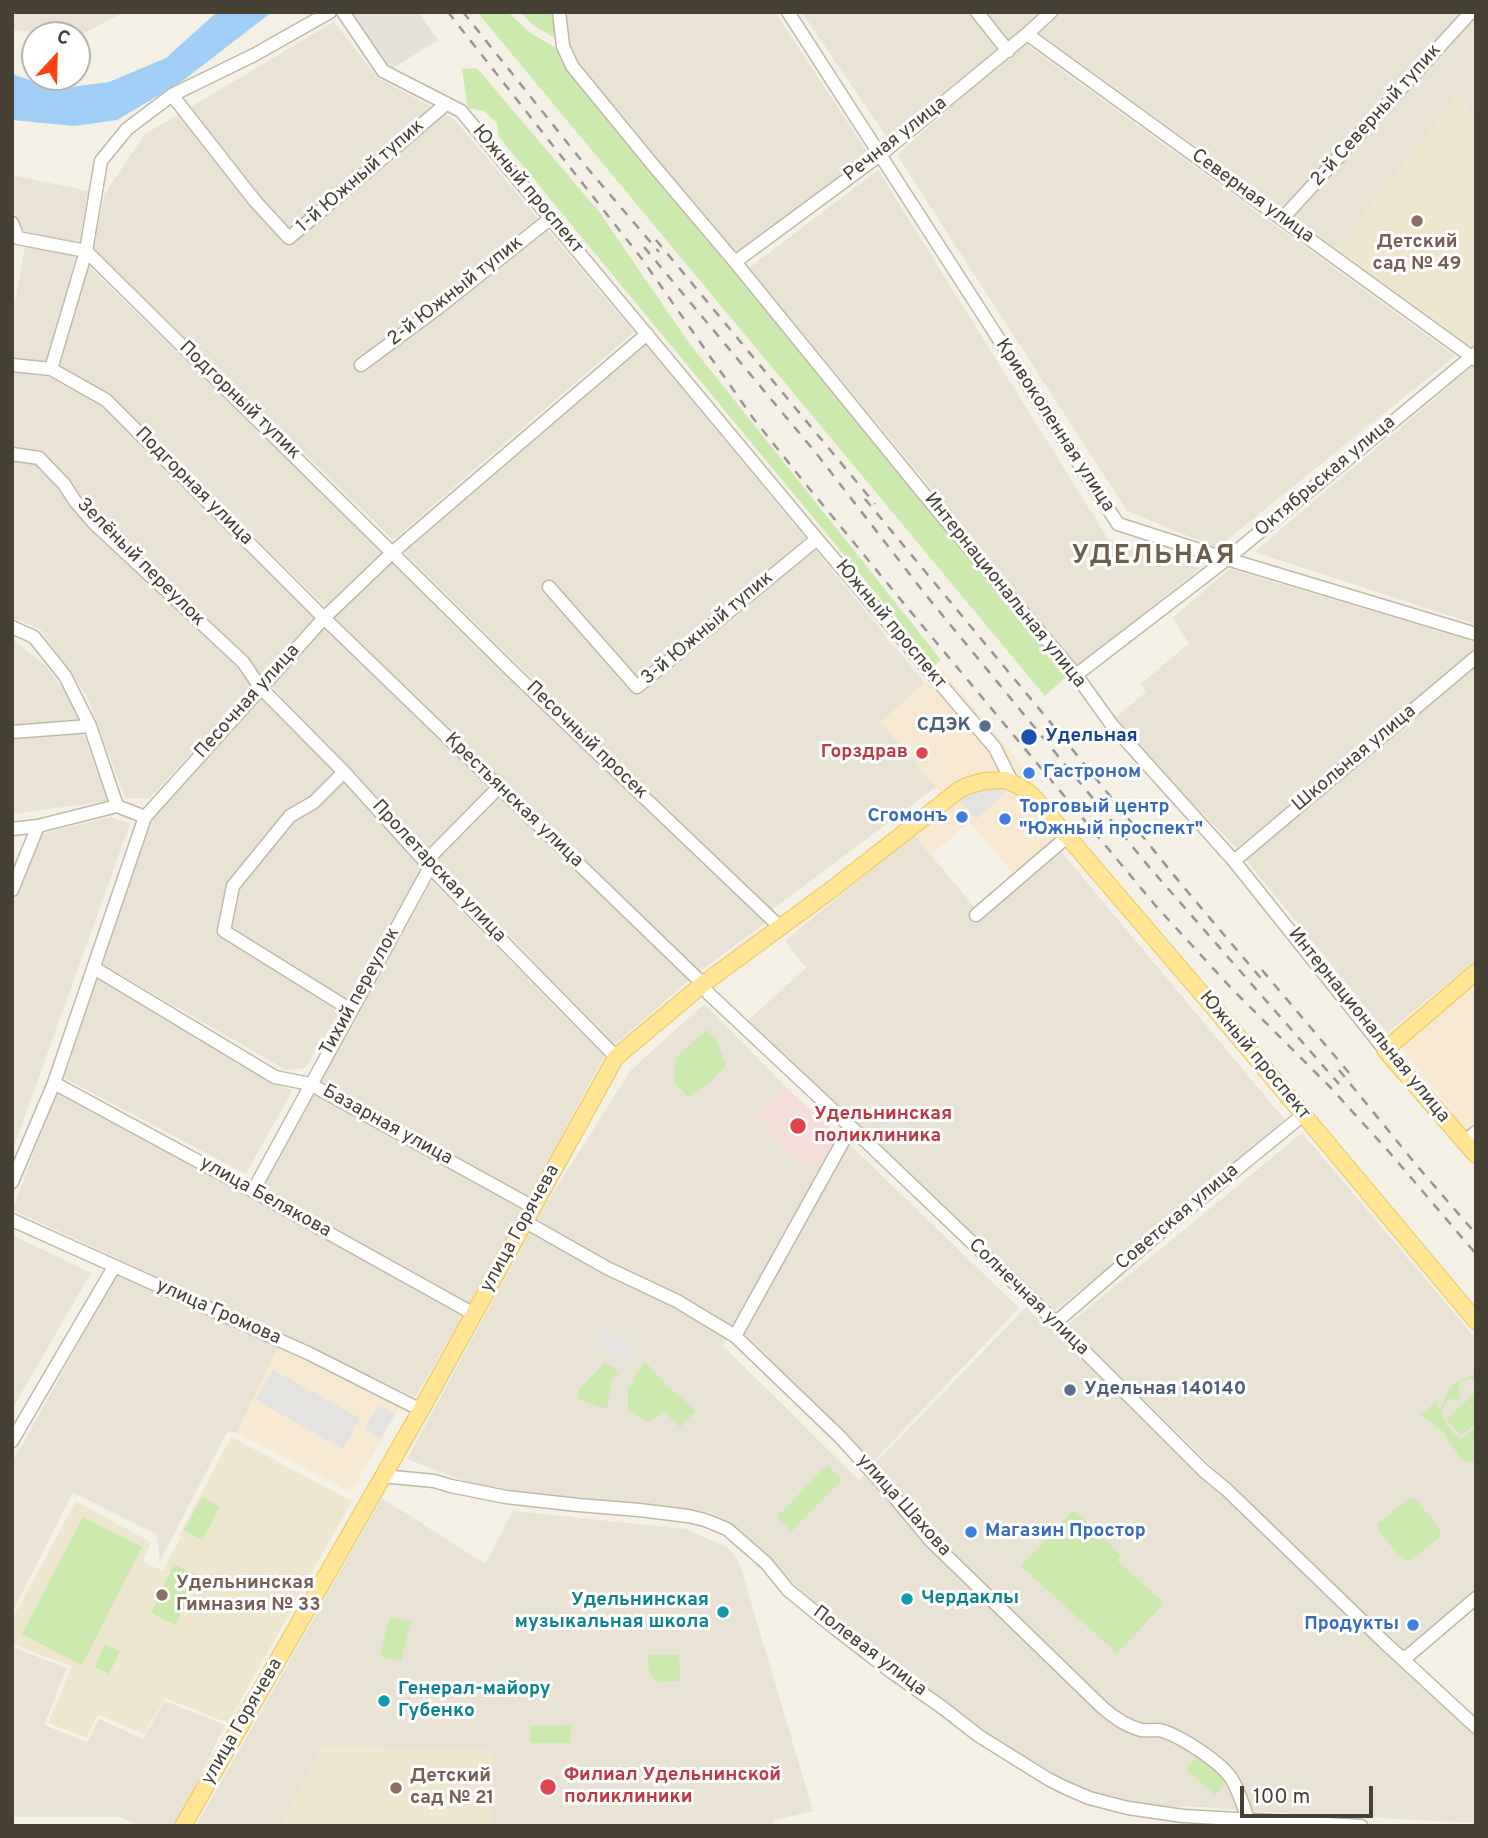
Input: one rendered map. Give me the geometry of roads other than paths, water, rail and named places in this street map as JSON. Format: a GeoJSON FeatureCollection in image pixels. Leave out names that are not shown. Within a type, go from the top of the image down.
{"type":"FeatureCollection","features":[{"type":"Feature","properties":{"kind":"main road","name":"улица Горячева"},"geometry":{"type":"LineString","coordinates":[[183,1826],[421,1410],[616,1057],[703,984],[781,928],[959,790],[995,779],[1012,782]]}},
{"type":"Feature","properties":{"kind":"main road","name":"Южный проспект"},"geometry":{"type":"LineString","coordinates":[[1012,782],[1032,795],[1068,836],[1476,1321]]}},
{"type":"Feature","properties":{"kind":"main road"},"geometry":{"type":"LineString","coordinates":[[1385,1050],[1476,972]]}},
{"type":"Feature","properties":{"kind":"main road","name":"Интернациональная улица"},"geometry":{"type":"LineString","coordinates":[[1385,1050],[1470,1137],[1476,1155]]}},
{"type":"Feature","properties":{"kind":"street"},"geometry":{"type":"LineString","coordinates":[[12,365],[51,369],[86,251],[102,161],[127,129],[172,95],[254,55],[330,12]]}},
{"type":"Feature","properties":{"kind":"street","name":"Южный проспект"},"geometry":{"type":"LineString","coordinates":[[343,12],[383,71],[461,111],[817,539],[995,748],[1012,782]]}},
{"type":"Feature","properties":{"kind":"street","name":"Интернациональная улица"},"geometry":{"type":"LineString","coordinates":[[559,12],[563,46],[572,66],[1076,675],[1112,725],[1234,860],[1385,1050]]}},
{"type":"Feature","properties":{"kind":"street","name":"Кривоколенная улица"},"geometry":{"type":"LineString","coordinates":[[788,12],[1118,524],[1476,634]]}},
{"type":"Feature","properties":{"kind":"street"},"geometry":{"type":"LineString","coordinates":[[977,12],[1008,51]]}},
{"type":"Feature","properties":{"kind":"street","name":"Речная улица"},"geometry":{"type":"LineString","coordinates":[[735,262],[880,155],[1008,51],[1051,12]]}},
{"type":"Feature","properties":{"kind":"street","name":"2-й Северный тупик"},"geometry":{"type":"LineString","coordinates":[[1282,219],[1471,12]]}},
{"type":"Feature","properties":{"kind":"street","name":"Северная улица"},"geometry":{"type":"LineString","coordinates":[[1027,34],[1474,357]]}},
{"type":"Feature","properties":{"kind":"street","name":"1-й Южный тупик"},"geometry":{"type":"LineString","coordinates":[[172,95],[255,201],[289,238],[446,104]]}},
{"type":"Feature","properties":{"kind":"street","name":"2-й Южный тупик"},"geometry":{"type":"LineString","coordinates":[[361,365],[551,218]]}},
{"type":"Feature","properties":{"kind":"street"},"geometry":{"type":"LineString","coordinates":[[12,223],[18,238],[86,251]]}},
{"type":"Feature","properties":{"kind":"street","name":"Подгорный тупик"},"geometry":{"type":"LineString","coordinates":[[86,251],[393,552]]}},
{"type":"Feature","properties":{"kind":"street","name":"Песочная улица"},"geometry":{"type":"LineString","coordinates":[[12,1182],[54,1083],[145,817],[324,618],[393,552],[647,334]]}},
{"type":"Feature","properties":{"kind":"street","name":"Октябрьская улица"},"geometry":{"type":"LineString","coordinates":[[1076,675],[1227,559],[1474,357]]}},
{"type":"Feature","properties":{"kind":"street","name":"Подгорная улица"},"geometry":{"type":"LineString","coordinates":[[51,369],[106,400],[324,618]]}},
{"type":"Feature","properties":{"kind":"street","name":"Зелёный переулок"},"geometry":{"type":"LineString","coordinates":[[12,454],[39,458],[64,484],[93,523],[243,662],[260,687]]}},
{"type":"Feature","properties":{"kind":"street","name":"3-й Южный тупик"},"geometry":{"type":"LineString","coordinates":[[549,587],[637,687],[817,539]]}},
{"type":"Feature","properties":{"kind":"street","name":"Песочный просек"},"geometry":{"type":"LineString","coordinates":[[393,552],[518,677],[781,928]]}},
{"type":"Feature","properties":{"kind":"street","name":"Крестьянская улица"},"geometry":{"type":"LineString","coordinates":[[324,618],[703,984]]}},
{"type":"Feature","properties":{"kind":"street"},"geometry":{"type":"LineString","coordinates":[[12,626],[34,637],[65,676],[90,726],[117,806]]}},
{"type":"Feature","properties":{"kind":"street","name":"Школьная улица"},"geometry":{"type":"LineString","coordinates":[[1234,860],[1476,657]]}},
{"type":"Feature","properties":{"kind":"street","name":"Пролетарская улица"},"geometry":{"type":"LineString","coordinates":[[260,687],[616,1057]]}},
{"type":"Feature","properties":{"kind":"street"},"geometry":{"type":"LineString","coordinates":[[12,732],[90,726]]}},
{"type":"Feature","properties":{"kind":"street"},"geometry":{"type":"LineString","coordinates":[[344,772],[314,802],[290,816],[233,886],[224,931],[351,1010]]}},
{"type":"Feature","properties":{"kind":"street","name":"Тихий переулок"},"geometry":{"type":"LineString","coordinates":[[253,1191],[428,864],[499,787]]}},
{"type":"Feature","properties":{"kind":"street"},"geometry":{"type":"LineString","coordinates":[[12,829],[38,826],[117,806],[145,817]]}},
{"type":"Feature","properties":{"kind":"street"},"geometry":{"type":"LineString","coordinates":[[12,890],[38,826]]}},
{"type":"Feature","properties":{"kind":"street"},"geometry":{"type":"LineString","coordinates":[[976,915],[1068,836]]}},
{"type":"Feature","properties":{"kind":"street","name":"Базарная улица"},"geometry":{"type":"LineString","coordinates":[[94,968],[275,1077],[310,1084],[533,1207]]}},
{"type":"Feature","properties":{"kind":"street","name":"Солнечная улица"},"geometry":{"type":"LineString","coordinates":[[703,984],[709,994],[1055,1323],[1204,1471],[1476,1727]]}},
{"type":"Feature","properties":{"kind":"street","name":"улица Белякова"},"geometry":{"type":"LineString","coordinates":[[54,1083],[474,1314]]}},
{"type":"Feature","properties":{"kind":"street","name":"Советская улица"},"geometry":{"type":"LineString","coordinates":[[1055,1323],[1172,1222],[1303,1115]]}},
{"type":"Feature","properties":{"kind":"street"},"geometry":{"type":"LineString","coordinates":[[735,1336],[851,1127]]}},
{"type":"Feature","properties":{"kind":"street","name":"улица Громова"},"geometry":{"type":"LineString","coordinates":[[12,1220],[310,1354],[421,1410]]}},
{"type":"Feature","properties":{"kind":"street","name":"улица Шахова"},"geometry":{"type":"LineString","coordinates":[[524,1221],[607,1268],[677,1301],[735,1336],[840,1437],[937,1547],[1103,1708],[1119,1721],[1133,1727],[1164,1731],[1199,1749],[1231,1777],[1248,1819]]}},
{"type":"Feature","properties":{"kind":"street"},"geometry":{"type":"LineString","coordinates":[[12,1441],[114,1267]]}},
{"type":"Feature","properties":{"kind":"street","name":"Полевая улица"},"geometry":{"type":"LineString","coordinates":[[382,1476],[434,1481],[506,1497],[688,1516],[720,1525],[727,1528],[766,1563],[788,1590],[832,1626],[943,1707],[979,1737],[1048,1779],[1089,1798],[1128,1808],[1183,1816],[1361,1826]]}},
{"type":"Feature","properties":{"kind":"street"},"geometry":{"type":"LineString","coordinates":[[1401,1657],[1408,1656],[1476,1598]]}},
{"type":"Feature","properties":{"kind":"water"},"geometry":{"type":"Polygon","coordinates":[[[217,12],[272,12],[181,82],[117,120],[75,126],[12,120],[12,74],[21,77],[21,91],[91,91],[91,84],[109,82],[166,58],[217,12]]]}},
{"type":"Feature","properties":{"kind":"railway"},"geometry":{"type":"LineString","coordinates":[[448,12],[642,259],[753,418],[906,606],[1155,905],[1232,989],[1331,1088],[1476,1254]]}},
{"type":"Feature","properties":{"kind":"railway"},"geometry":{"type":"LineString","coordinates":[[463,12],[589,170],[659,252]]}},
{"type":"Feature","properties":{"kind":"railway"},"geometry":{"type":"LineString","coordinates":[[656,240],[875,504]]}},
{"type":"Feature","properties":{"kind":"railway"},"geometry":{"type":"LineString","coordinates":[[644,247],[816,453],[925,594],[1150,868],[1339,1084]]}},
{"type":"Feature","properties":{"kind":"railway"},"geometry":{"type":"LineString","coordinates":[[865,499],[1264,982]]}},
{"type":"Feature","properties":{"kind":"railway"},"geometry":{"type":"LineString","coordinates":[[1262,970],[1350,1074]]}},
{"type":"Feature","properties":{"kind":"railway"},"geometry":{"type":"LineString","coordinates":[[1339,1070],[1476,1234]]}},
{"type":"Feature","properties":{"kind":"place","name":"Детский сад № 49"},"geometry":{"type":"Point","coordinates":[1417,221]}},
{"type":"Feature","properties":{"kind":"place","name":"СДЭК"},"geometry":{"type":"Point","coordinates":[985,726]}},
{"type":"Feature","properties":{"kind":"place","name":"Удельная"},"geometry":{"type":"Point","coordinates":[1029,737]}},
{"type":"Feature","properties":{"kind":"place","name":"Горздрав"},"geometry":{"type":"Point","coordinates":[922,753]}},
{"type":"Feature","properties":{"kind":"place","name":"Гастроном"},"geometry":{"type":"Point","coordinates":[1029,773]}},
{"type":"Feature","properties":{"kind":"place","name":"Сгомонъ"},"geometry":{"type":"Point","coordinates":[962,817]}},
{"type":"Feature","properties":{"kind":"place","name":"Торговый центр \"Южный проспект\""},"geometry":{"type":"Point","coordinates":[1005,819]}},
{"type":"Feature","properties":{"kind":"place","name":"Удельнинская поликлиника"},"geometry":{"type":"Point","coordinates":[798,1126]}},
{"type":"Feature","properties":{"kind":"place","name":"Удельная 140140"},"geometry":{"type":"Point","coordinates":[1070,1390]}},
{"type":"Feature","properties":{"kind":"place","name":"Магазин Простор"},"geometry":{"type":"Point","coordinates":[971,1532]}},
{"type":"Feature","properties":{"kind":"place","name":"Удельнинская Гимназия № 33"},"geometry":{"type":"Point","coordinates":[162,1595]}},
{"type":"Feature","properties":{"kind":"place","name":"Чердаклы"},"geometry":{"type":"Point","coordinates":[907,1599]}},
{"type":"Feature","properties":{"kind":"place","name":"Удельнинская музыкальная школа"},"geometry":{"type":"Point","coordinates":[723,1612]}},
{"type":"Feature","properties":{"kind":"place","name":"Продукты"},"geometry":{"type":"Point","coordinates":[1413,1625]}},
{"type":"Feature","properties":{"kind":"place","name":"Генерал-майору Губенко"},"geometry":{"type":"Point","coordinates":[384,1701]}},
{"type":"Feature","properties":{"kind":"place","name":"Филиал Удельнинской поликлиники"},"geometry":{"type":"Point","coordinates":[548,1787]}},
{"type":"Feature","properties":{"kind":"place","name":"Детский сад № 21"},"geometry":{"type":"Point","coordinates":[396,1788]}},
{"type":"Feature","properties":{"kind":"district","name":"УДЕЛЬНАЯ"},"geometry":{"type":"Point","coordinates":[1154,558]}}]}
